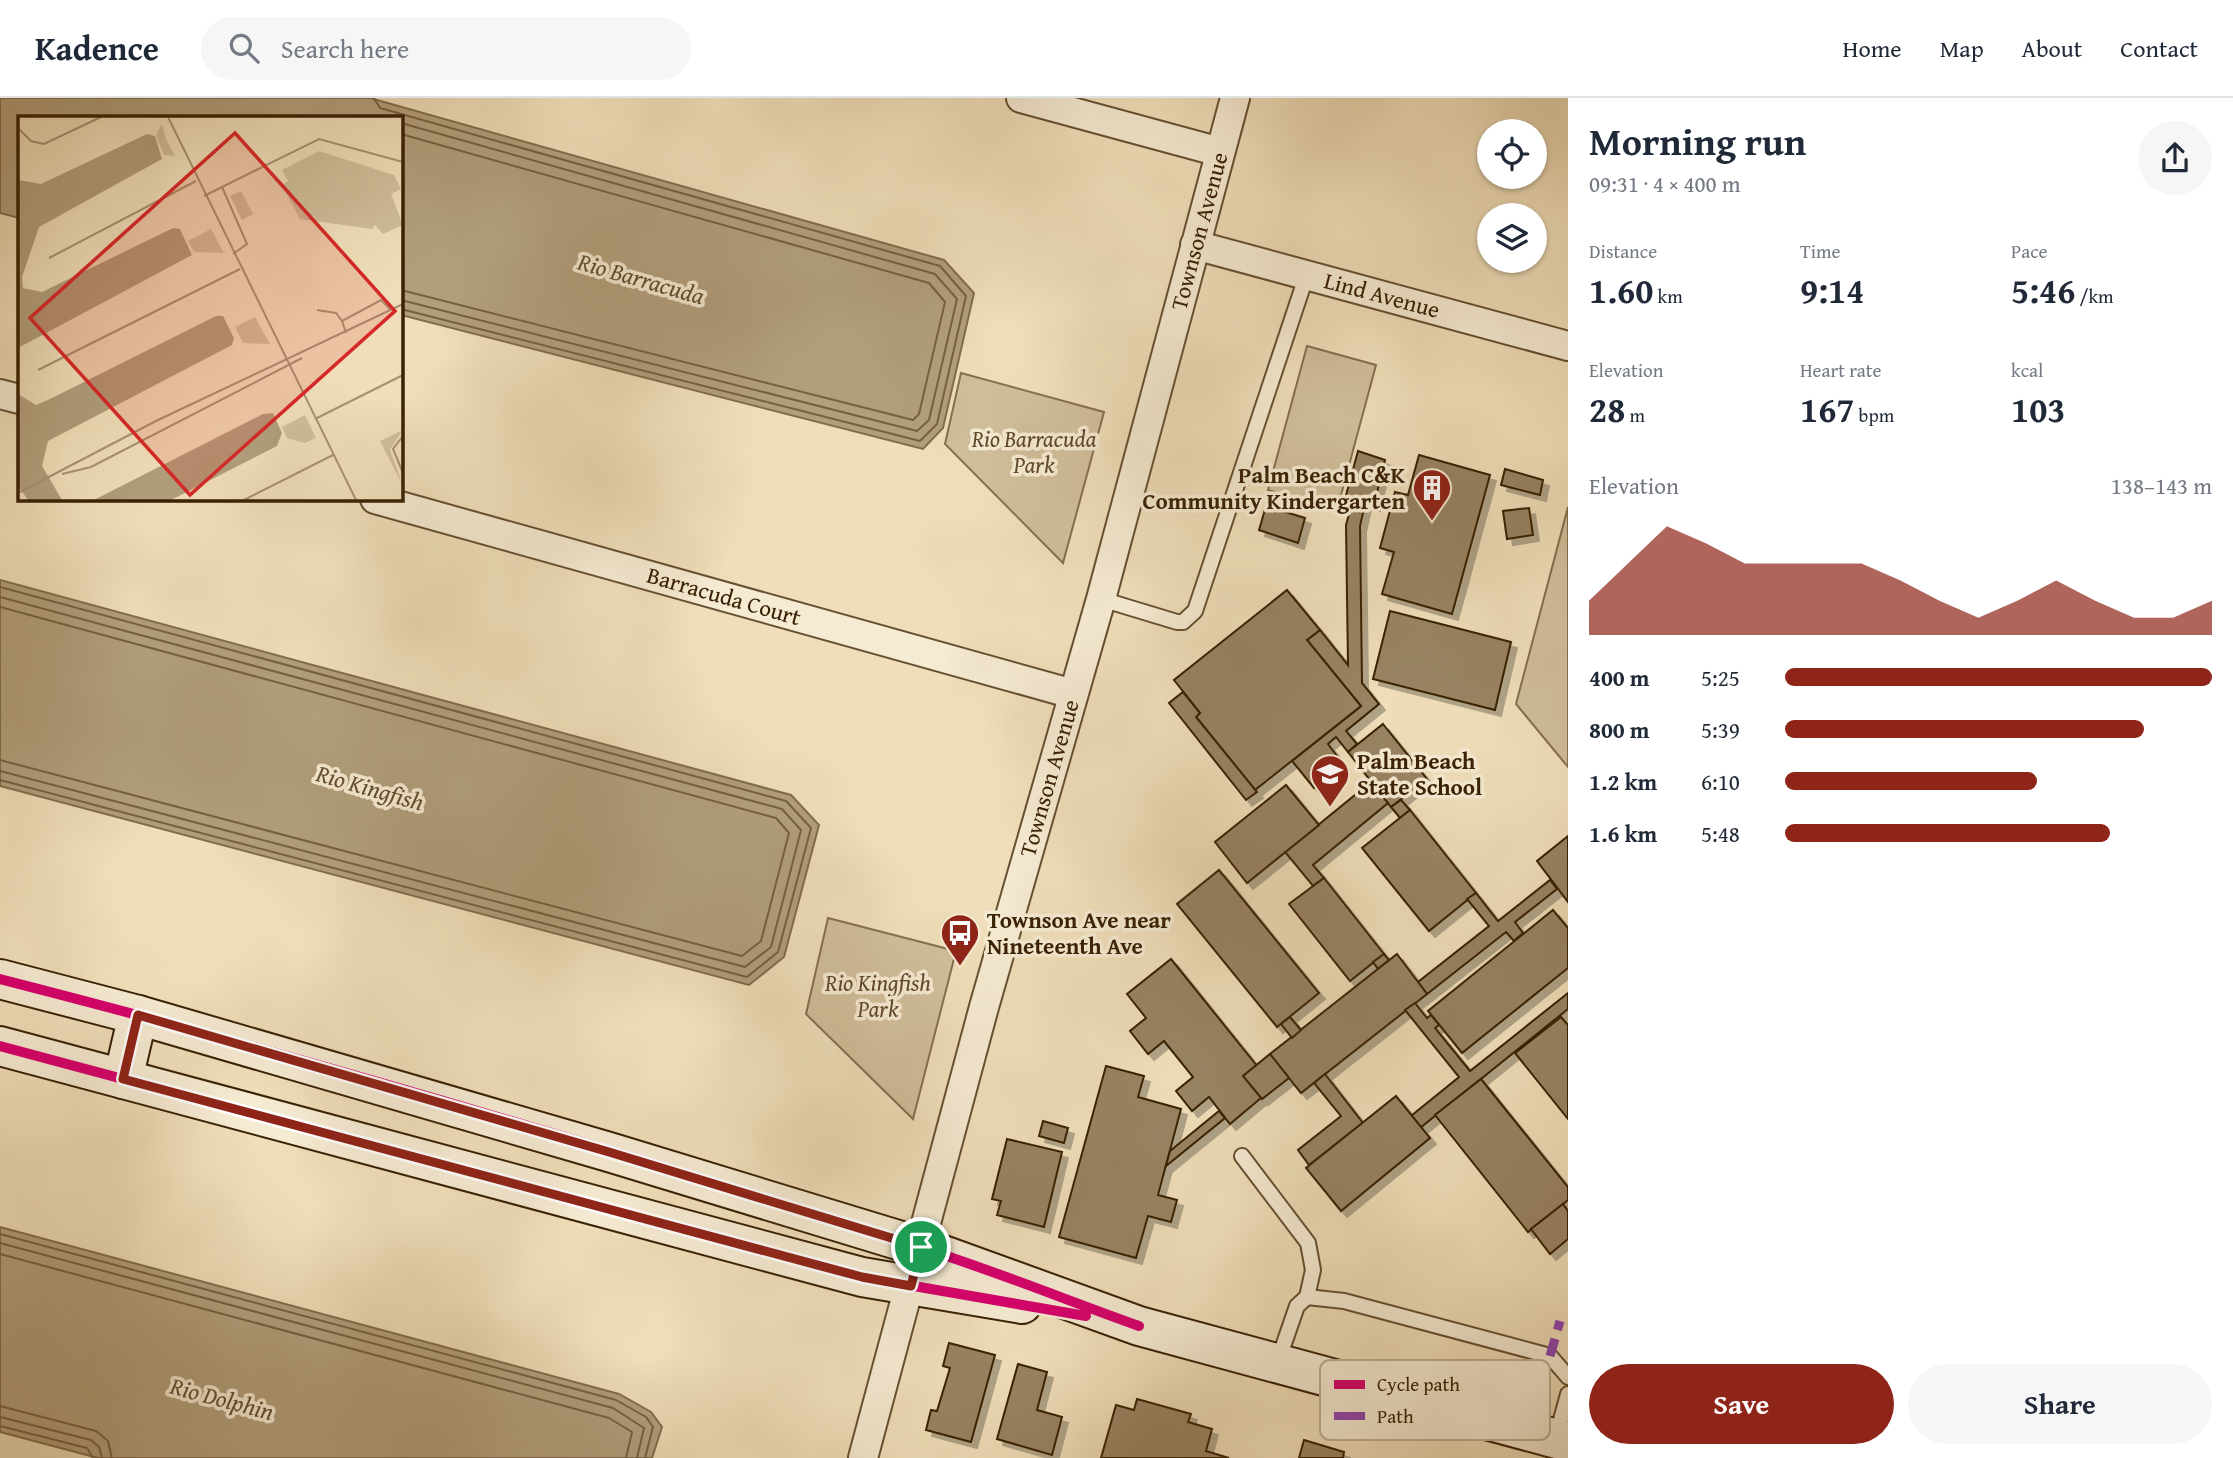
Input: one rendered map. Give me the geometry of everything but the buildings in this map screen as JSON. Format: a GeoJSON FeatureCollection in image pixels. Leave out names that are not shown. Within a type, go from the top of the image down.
{"type":"FeatureCollection","features":[{"type":"Feature","properties":{"kind":"main road"},"geometry":{"type":"LineString","coordinates":[[0,979],[138,1015],[609,1152],[921,1247],[1139,1325],[1320,1376]]}},
{"type":"Feature","properties":{"kind":"main road"},"geometry":{"type":"LineString","coordinates":[[123,1079],[138,1015]]}},
{"type":"Feature","properties":{"kind":"main road"},"geometry":{"type":"LineString","coordinates":[[0,1046],[862,1277],[1139,1325]]}},
{"type":"Feature","properties":{"kind":"street"},"geometry":{"type":"LineString","coordinates":[[1021,98],[1220,152]]}},
{"type":"Feature","properties":{"kind":"street","name":"Townson Avenue"},"geometry":{"type":"LineString","coordinates":[[863,1458],[984,1007],[1101,599],[1235,98]]}},
{"type":"Feature","properties":{"kind":"street","name":"Lind Avenue"},"geometry":{"type":"LineString","coordinates":[[1195,245],[1245,261],[1307,274],[1568,346]]}},
{"type":"Feature","properties":{"kind":"street"},"geometry":{"type":"LineString","coordinates":[[0,394],[18,400]]}},
{"type":"Feature","properties":{"kind":"street","name":"Barracuda Court"},"geometry":{"type":"LineString","coordinates":[[379,500],[1073,694]]}},
{"type":"Feature","properties":{"kind":"lane"},"geometry":{"type":"LineString","coordinates":[[1101,599],[1177,622],[1183,622],[1195,611],[1307,274]]}},
{"type":"Feature","properties":{"kind":"lane"},"geometry":{"type":"LineString","coordinates":[[1242,1156],[1308,1243],[1313,1270],[1307,1297],[1297,1306],[1277,1364]]}},
{"type":"Feature","properties":{"kind":"lane"},"geometry":{"type":"LineString","coordinates":[[1307,1297],[1343,1300],[1550,1356],[1568,1377]]}},
{"type":"Feature","properties":{"kind":"lane"},"geometry":{"type":"LineString","coordinates":[[1562,1441],[1568,1394]]}},
{"type":"Feature","properties":{"kind":"green space"},"geometry":{"type":"Polygon","coordinates":[[[1307,346],[1376,365],[1337,510],[1268,490],[1307,346]]]}},
{"type":"Feature","properties":{"kind":"green space","name":"Rio Barracuda Park"},"geometry":{"type":"Polygon","coordinates":[[[961,373],[1104,412],[1063,563],[945,444],[961,373]]]}},
{"type":"Feature","properties":{"kind":"green space"},"geometry":{"type":"Polygon","coordinates":[[[1568,507],[1568,767],[1516,704],[1568,507]]]}},
{"type":"Feature","properties":{"kind":"green space","name":"Rio Kingfish Park"},"geometry":{"type":"Polygon","coordinates":[[[828,918],[956,951],[913,1119],[806,1014],[828,918]]]}},
{"type":"Feature","properties":{"kind":"water","name":"Rio Barracuda"},"geometry":{"type":"Polygon","coordinates":[[[0,98],[370,98],[944,260],[974,293],[943,428],[923,449],[402,315],[402,116],[18,116],[18,218],[0,213],[0,98]]]}},
{"type":"Feature","properties":{"kind":"water","name":"Rio Kingfish"},"geometry":{"type":"Polygon","coordinates":[[[0,580],[791,795],[819,825],[784,957],[749,985],[0,786],[0,580]]]}},
{"type":"Feature","properties":{"kind":"water","name":"Rio Dolphin"},"geometry":{"type":"Polygon","coordinates":[[[0,1227],[619,1394],[651,1412],[662,1427],[652,1458],[98,1458],[0,1432],[0,1227]]]}},
{"type":"Feature","properties":{"kind":"marked path"},"geometry":{"type":"LineString","coordinates":[[1550,1356],[1560,1321]]}},
{"type":"Feature","properties":{"kind":"cycle path"},"geometry":{"type":"LineString","coordinates":[[0,979],[347,1073],[577,1140],[947,1256],[1139,1326]]}},
{"type":"Feature","properties":{"kind":"cycle path"},"geometry":{"type":"LineString","coordinates":[[0,1046],[862,1277],[1086,1316]]}},
{"type":"Feature","properties":{"kind":"place","name":"Palm Beach C&K Community Kindergarten"},"geometry":{"type":"Point","coordinates":[1432,522]}},
{"type":"Feature","properties":{"kind":"place","name":"Palm Beach State School"},"geometry":{"type":"Point","coordinates":[1330,808]}},
{"type":"Feature","properties":{"kind":"place","name":"Townson Ave near Nineteenth Ave"},"geometry":{"type":"Point","coordinates":[960,967]}},
{"type":"Feature","properties":{"kind":"route"},"geometry":{"type":"LineString","coordinates":[[138,1015],[609,1152],[921,1247],[911,1286],[866,1278],[123,1079],[138,1015]]}}]}
